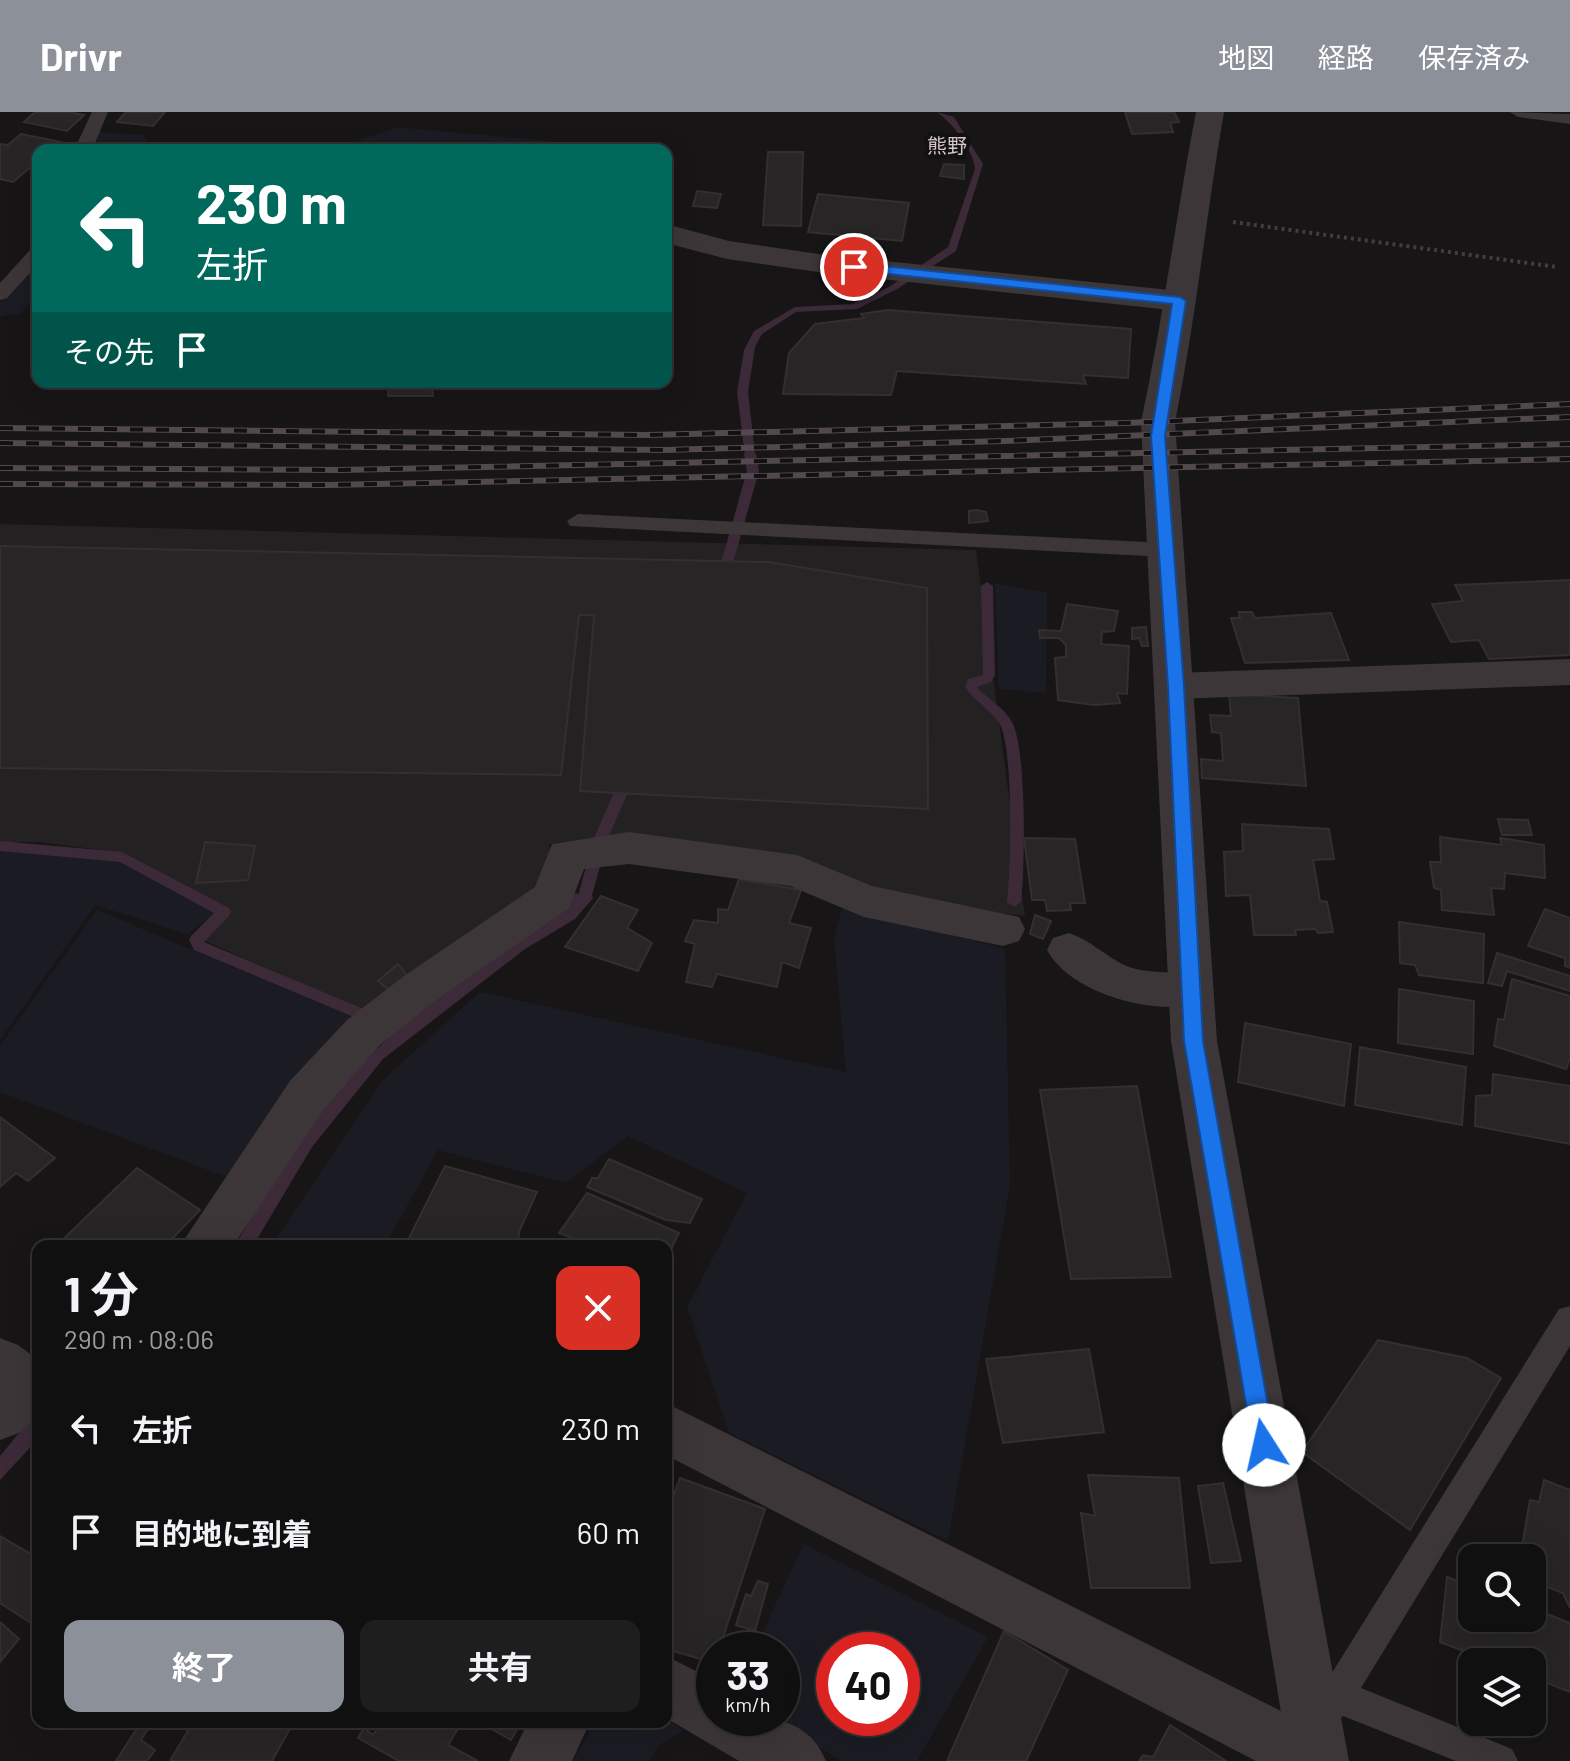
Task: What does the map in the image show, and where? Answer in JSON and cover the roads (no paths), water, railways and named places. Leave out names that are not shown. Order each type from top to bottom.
[{"type":"street","points":[[1210,112],[1158,422],[1176,686],[1190,990],[1194,1041],[1309,1738]]},
{"type":"street","points":[[672,235],[727,250],[825,264],[1180,301]]},
{"type":"street","points":[[1176,686],[1570,672]]},
{"type":"street","points":[[209,1240],[307,1095],[363,1033],[420,988],[554,896],[567,855],[629,848],[797,871],[864,901],[1003,929]]},
{"type":"street","points":[[1069,950],[1113,980],[1139,986],[1190,990]]},
{"type":"street","points":[[672,1431],[1309,1738]]},
{"type":"street","points":[[672,1688],[696,1702]]},
{"type":"street","points":[[539,1761],[558,1728]]},
{"type":"street","points":[[753,1736],[796,1761]]},
{"type":"lane","points":[[86,144],[100,112]]},
{"type":"lane","points":[[1518,112],[1570,119]]},
{"type":"lane","points":[[0,294],[32,259]]},
{"type":"lane","points":[[578,521],[1166,550]]},
{"type":"lane","points":[[1500,1761],[1309,1738],[1570,1319]]},
{"type":"waterway","points":[[723,577],[753,471],[750,454]]},
{"type":"waterway","points":[[987,586],[989,675],[987,679],[972,682],[971,687],[1004,720],[1011,739],[1016,813],[1014,902]]},
{"type":"waterway","points":[[574,906],[584,899],[601,838],[628,776]]},
{"type":"waterway","points":[[0,846],[122,857],[224,912],[196,940],[199,946],[366,1016]]},
{"type":"railway","points":[[0,428],[648,435],[1126,423],[1570,404]]},
{"type":"railway","points":[[0,443],[663,450],[1004,441],[1570,417]]},
{"type":"railway","points":[[0,468],[341,470],[1570,444]]},
{"type":"railway","points":[[0,484],[328,485],[1570,459]]},
{"type":"district","name":"熊野","points":[[947,145]]}]
